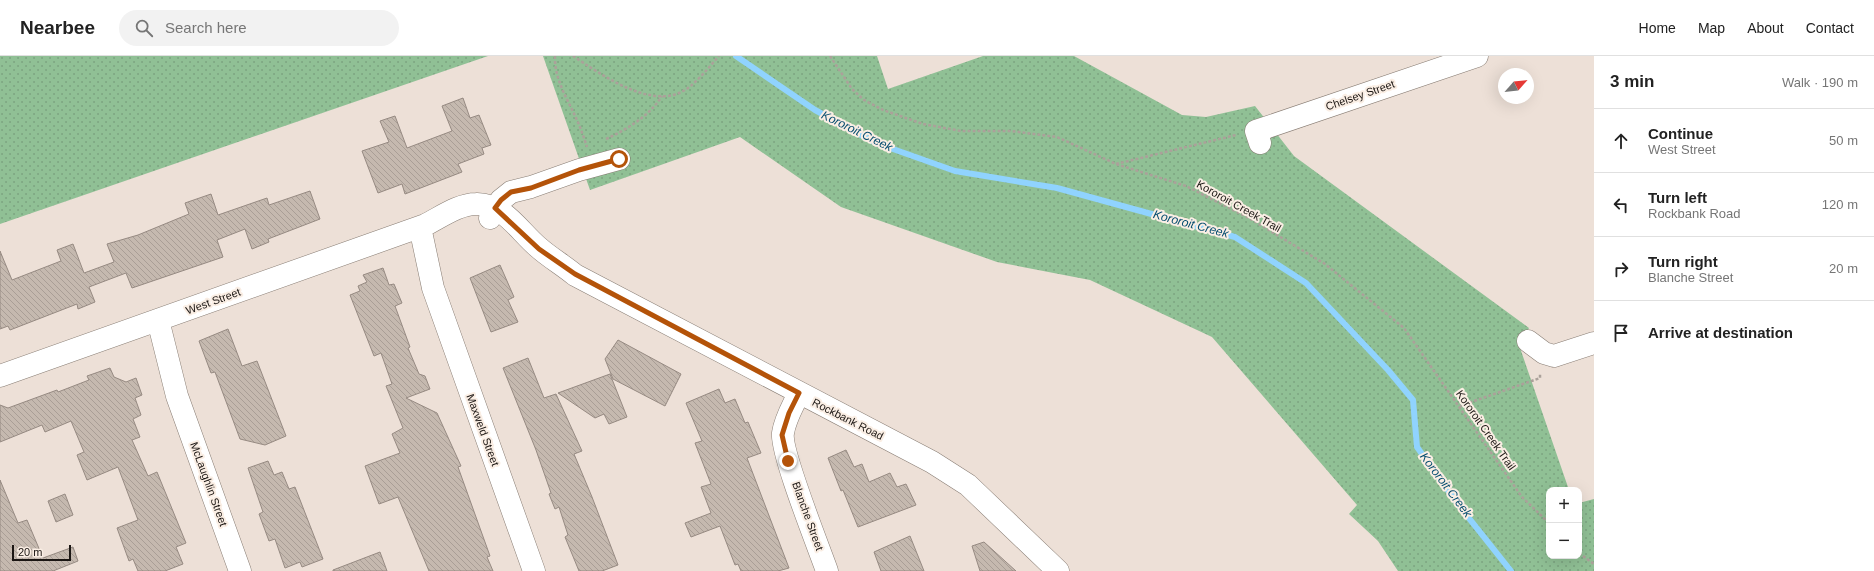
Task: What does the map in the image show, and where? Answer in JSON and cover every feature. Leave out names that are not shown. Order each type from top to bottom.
[{"type":"street","name":"Chelsey Street","points":[[1258,137],[1477,56]]},
{"type":"street","points":[[492,213],[501,200],[511,192],[531,188],[592,153],[619,159]]},
{"type":"street","name":"West Street","points":[[0,376],[416,228],[470,216],[492,213]]},
{"type":"street","name":"Rockbank Road","points":[[492,213],[498,223],[531,256],[555,270],[575,274],[932,462],[968,485],[1058,571]]},
{"type":"street","name":"Maxweld Street","points":[[416,228],[433,288],[534,571]]},
{"type":"street","name":"McLaughlin Street","points":[[150,323],[240,571]]},
{"type":"street","points":[[1536,347],[1554,356],[1594,343]]},
{"type":"street","name":"Blanche Street","points":[[799,393],[789,413],[782,435],[788,461],[827,571]]},
{"type":"path","points":[[555,56],[554,66],[558,81],[592,153]]},
{"type":"path","points":[[573,56],[624,86],[641,93],[662,96],[680,93],[719,56]]},
{"type":"path","name":"Kororoit Creek Trail","points":[[830,56],[852,89],[864,100],[903,118],[961,131],[1011,131],[1057,137],[1116,164],[1186,186],[1249,218],[1325,264],[1404,328],[1460,406],[1522,497],[1546,520]]},
{"type":"path","points":[[600,143],[644,117],[654,109],[662,96]]},
{"type":"path","points":[[1116,164],[1258,137]]},
{"type":"path","points":[[1460,406],[1540,378],[1536,347]]},
{"type":"path","points":[[1582,555],[1594,564]]},
{"type":"green space","points":[[0,56],[488,56],[0,224]]},
{"type":"green space","points":[[543,56],[877,56],[888,89],[983,56],[1074,56],[1182,115],[1206,117],[1255,106],[1294,156],[1529,328],[1519,345],[1568,487],[1546,487],[1546,559],[1582,559],[1582,502],[1594,499],[1594,571],[1398,571],[1378,541],[1349,514],[1357,505],[1212,337],[1090,280],[997,262],[841,207],[740,137],[590,190]]},
{"type":"building","points":[[463,98],[470,118],[479,115],[491,145],[482,148],[484,154],[458,164],[462,172],[405,194],[402,184],[378,193],[362,151],[389,142],[380,121],[395,116],[407,148],[452,131],[442,106]]},
{"type":"building","points":[[310,191],[320,219],[268,239],[269,242],[252,249],[245,229],[217,240],[223,257],[132,288],[126,273],[89,287],[95,302],[78,309],[77,304],[10,330],[8,326],[0,329],[0,251],[12,280],[61,261],[57,250],[73,244],[84,273],[114,262],[107,244],[138,235],[189,214],[185,203],[211,194],[218,215],[267,198],[269,205]]},
{"type":"building","points":[[500,265],[514,297],[508,300],[518,322],[491,332],[470,278]]},
{"type":"building","points":[[383,268],[389,285],[394,284],[402,303],[395,306],[410,347],[408,348],[419,374],[425,376],[430,389],[406,398],[437,413],[461,466],[458,467],[490,556],[487,557],[493,571],[429,571],[398,497],[379,504],[365,466],[400,453],[392,434],[403,428],[386,386],[392,384],[381,353],[374,356],[350,295],[360,291],[358,286],[367,282],[363,275]]},
{"type":"building","points":[[228,329],[242,366],[257,361],[286,436],[265,445],[240,439],[215,372],[211,373],[199,341]]},
{"type":"building","points":[[618,340],[681,374],[665,406],[613,379],[605,359]]},
{"type":"building","points":[[528,358],[544,398],[556,394],[582,451],[574,454],[618,565],[602,571],[579,571],[565,537],[568,535],[559,507],[555,509],[536,450],[503,368]]},
{"type":"building","points":[[110,368],[114,377],[126,382],[136,378],[142,395],[135,398],[141,415],[133,419],[140,437],[132,440],[148,476],[157,472],[186,543],[176,547],[183,564],[165,571],[138,571],[133,559],[129,561],[117,528],[138,520],[118,467],[87,480],[77,455],[84,452],[71,421],[45,432],[42,425],[0,442],[0,405],[8,408],[57,390],[58,392],[89,380],[87,376]]},
{"type":"building","points":[[610,374],[627,417],[609,424],[604,414],[595,418],[558,393]]},
{"type":"building","points":[[719,389],[725,403],[735,399],[745,423],[748,422],[761,453],[747,458],[789,568],[778,571],[741,571],[738,564],[735,565],[720,526],[691,537],[685,523],[711,513],[701,487],[711,484],[695,443],[702,441],[686,403]]},
{"type":"building","points":[[846,450],[854,467],[862,464],[869,482],[890,473],[897,487],[906,484],[916,505],[858,527],[843,490],[841,491],[828,458]]},
{"type":"building","points":[[268,461],[274,475],[282,472],[289,489],[295,487],[323,559],[302,567],[300,562],[285,568],[275,539],[269,541],[259,514],[263,512],[248,468]]},
{"type":"building","points":[[0,480],[18,523],[27,520],[43,558],[73,547],[78,561],[53,571],[0,571]]},
{"type":"building","points":[[65,494],[73,515],[56,522],[48,501]]},
{"type":"building","points":[[910,536],[924,571],[881,571],[874,552]]},
{"type":"building","points":[[984,542],[1016,571],[980,571],[972,546]]},
{"type":"building","points":[[380,552],[387,571],[333,571],[333,570]]},
{"type":"waterway","name":"Kororoit Creek","points":[[736,56],[815,110],[876,143],[955,171],[1057,188],[1235,237],[1306,283],[1388,370],[1413,400],[1417,447],[1460,507],[1511,571]]},
{"type":"route","points":[[619,159],[594,165],[531,188],[519,189],[511,192],[501,200],[495,208],[539,249],[575,274],[799,393],[789,413],[782,435],[788,461]]}]
